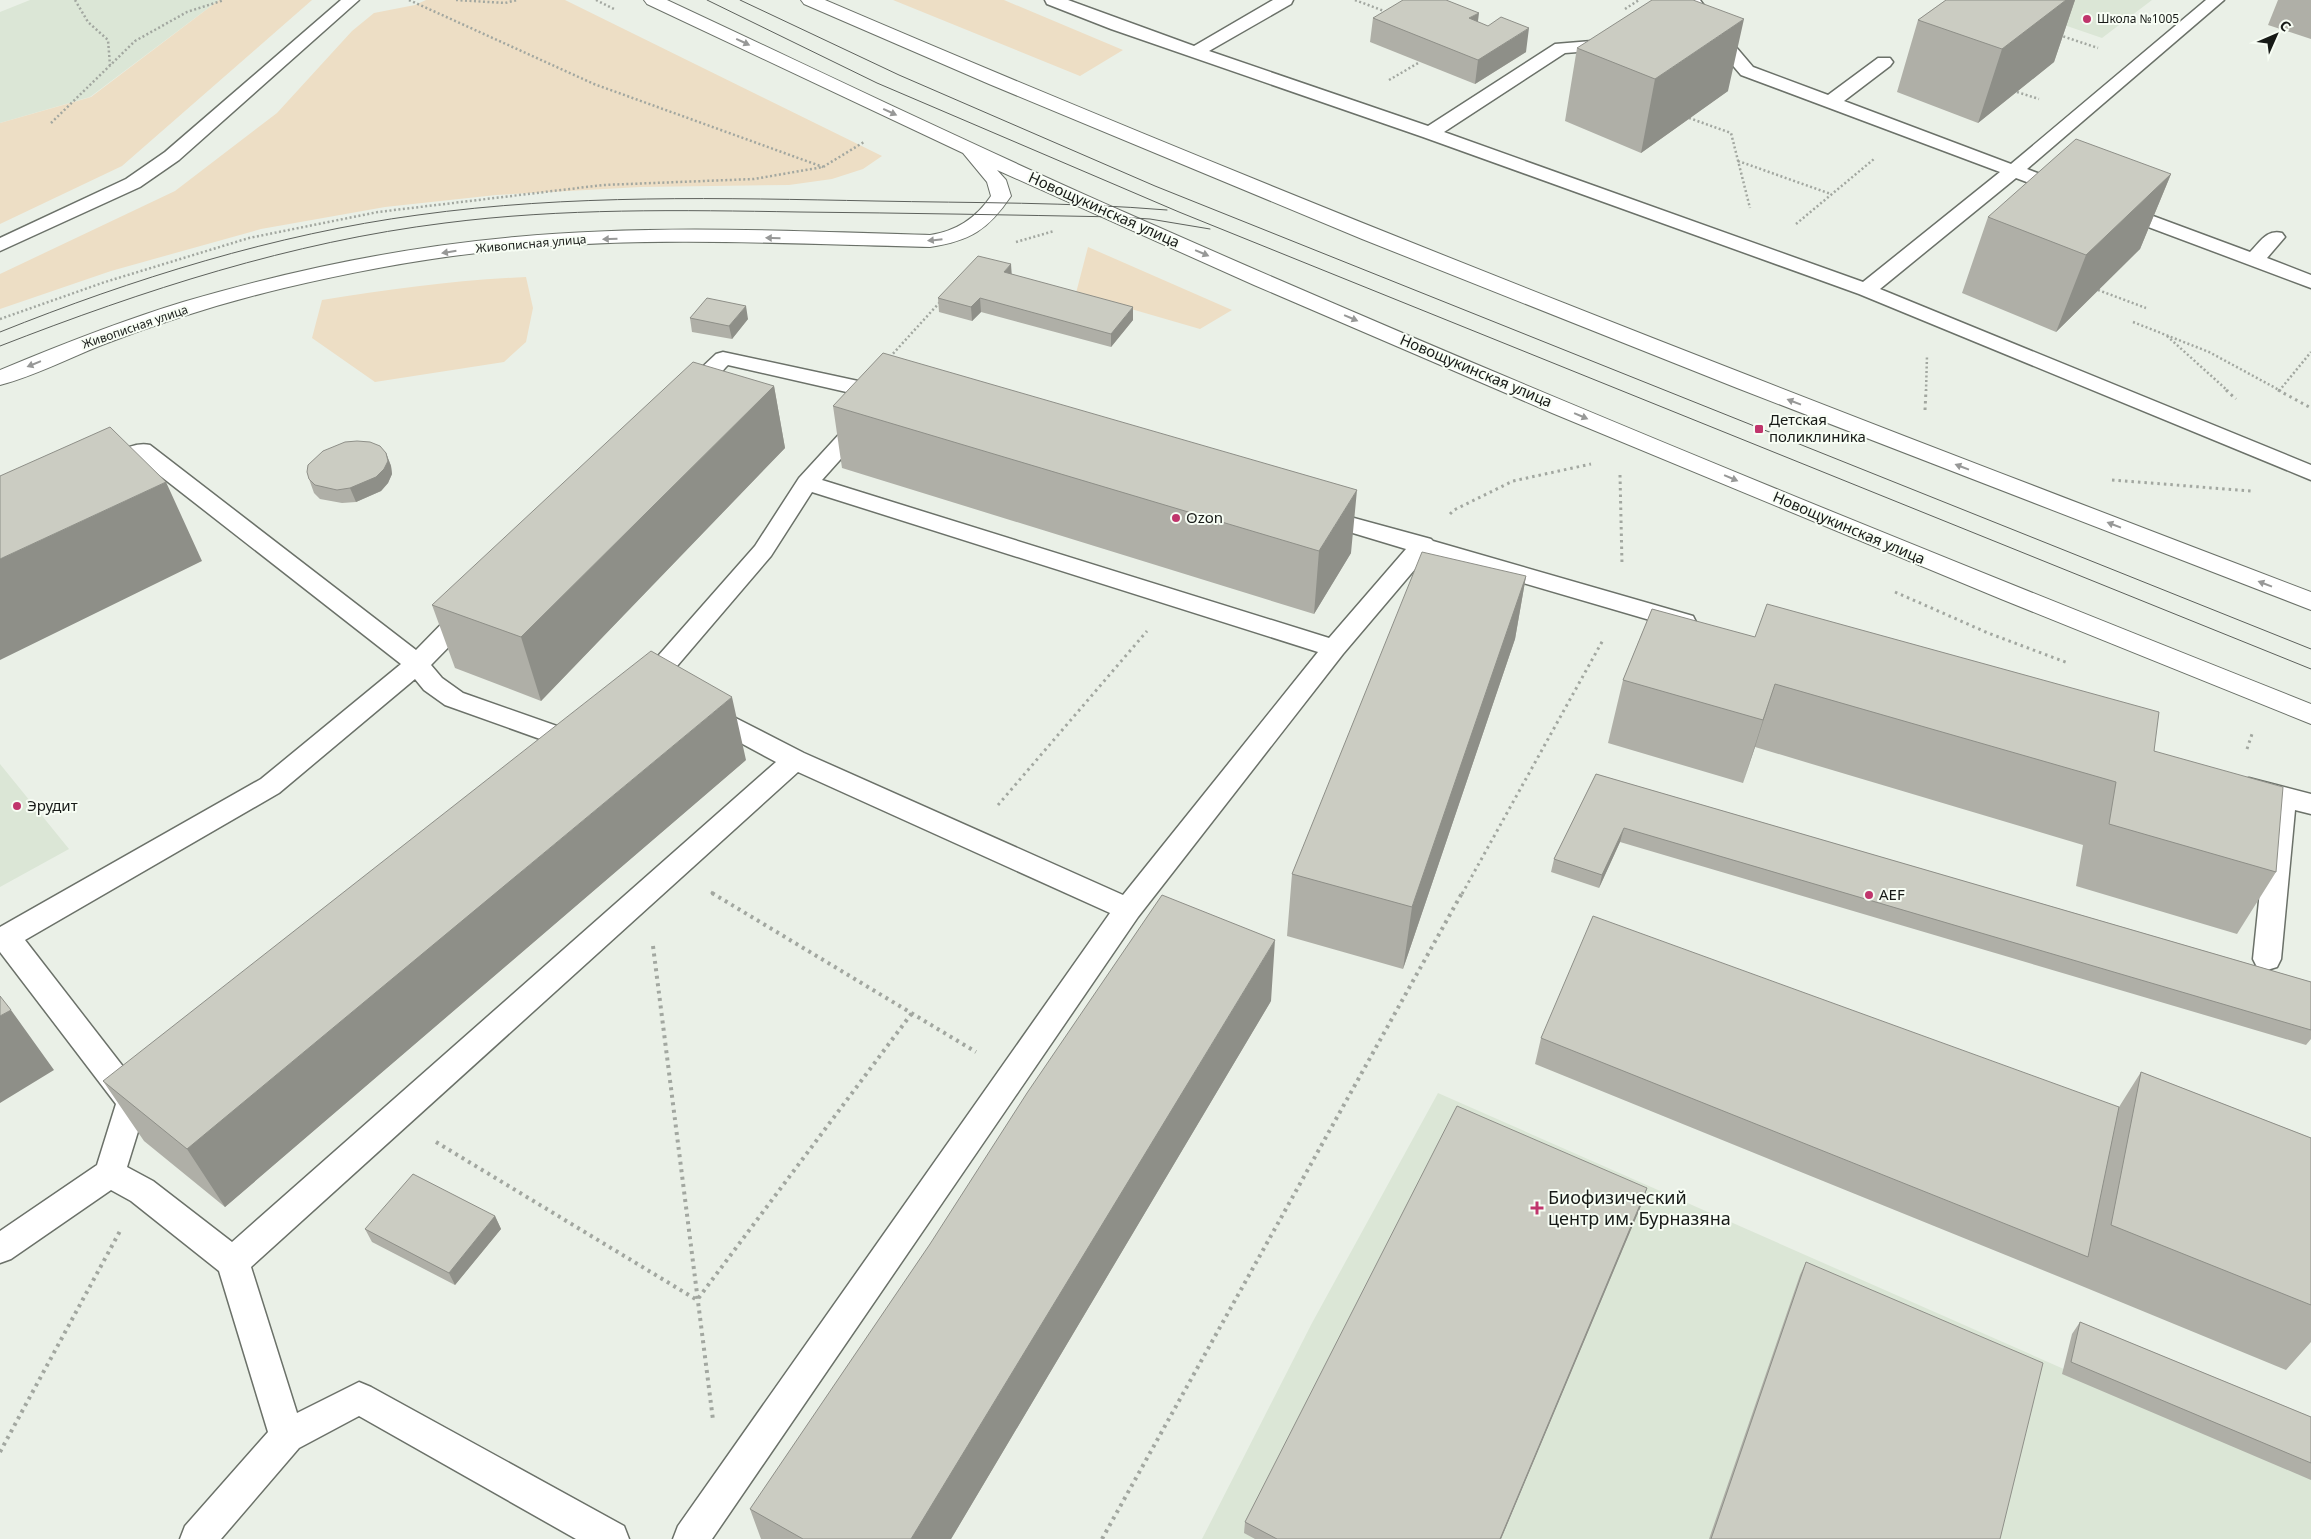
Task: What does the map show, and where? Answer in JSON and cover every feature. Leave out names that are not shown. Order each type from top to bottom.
[{"type":"main road","name":"Новощукинская улица","points":[[653,0],[966,148],[1137,225],[1606,426],[2031,603],[2311,714]]},
{"type":"main road","points":[[810,0],[932,54],[1340,222],[1799,404],[2311,601]]},
{"type":"main road","name":"Живописная улица","points":[[0,378],[148,321],[219,299],[286,282],[456,251],[515,244],[674,236],[930,241],[952,238],[980,223],[990,214],[1001,196],[996,180],[966,148]]},
{"type":"lane","points":[[0,245],[141,178],[194,137],[351,0]]},
{"type":"lane","points":[[1053,0],[1117,25],[1430,133],[1866,290],[2311,473]]},
{"type":"lane","points":[[1195,52],[1284,0]]},
{"type":"lane","points":[[1692,0],[1718,37],[1747,71],[2086,198]]},
{"type":"lane","points":[[1866,290],[2014,171],[2216,0]]},
{"type":"lane","points":[[1699,39],[1718,37]]},
{"type":"lane","points":[[1430,133],[1561,48],[1630,43]]},
{"type":"lane","points":[[1831,102],[1884,62]]},
{"type":"lane","points":[[2104,204],[2311,282]]},
{"type":"lane","points":[[2254,260],[2276,237]]},
{"type":"lane","points":[[649,692],[763,551],[807,483],[897,397],[724,358],[675,406]]},
{"type":"lane","points":[[89,475],[142,450],[417,664],[434,684],[454,699],[592,740],[561,764]]},
{"type":"lane","points":[[807,483],[1334,648]]},
{"type":"lane","points":[[1299,510],[1423,544],[1709,629]]},
{"type":"lane","points":[[691,1539],[723,1490],[1128,909],[1334,648],[1423,544]]},
{"type":"lane","points":[[132,1102],[3,939],[270,786],[417,664],[486,594]]},
{"type":"lane","points":[[692,705],[795,760],[1128,909]]},
{"type":"lane","points":[[233,1262],[795,760]]},
{"type":"lane","points":[[2232,783],[2311,804]]},
{"type":"lane","points":[[2267,959],[2283,798]]},
{"type":"lane","points":[[0,1249],[110,1173],[132,1102],[171,1071]]},
{"type":"lane","points":[[110,1173],[142,1191],[233,1262],[286,1436]]},
{"type":"lane","points":[[198,1539],[286,1436],[359,1398],[612,1539]]},
{"type":"path","points":[[75,0],[88,22],[108,40],[110,66]]},
{"type":"path","points":[[51,124],[135,41],[187,12],[224,0]]},
{"type":"path","points":[[409,0],[594,84],[823,167]]},
{"type":"path","points":[[456,0],[505,3],[517,0]]},
{"type":"path","points":[[1354,0],[1384,11]]},
{"type":"path","points":[[2058,34],[2104,50]]},
{"type":"path","points":[[1689,118],[1731,133],[1738,160],[1832,194]]},
{"type":"path","points":[[1761,253],[1908,131]]},
{"type":"path","points":[[1012,244],[1054,230]]},
{"type":"path","points":[[2098,290],[2146,308]]},
{"type":"path","points":[[861,389],[946,295]]},
{"type":"path","points":[[1924,415],[1928,315]]},
{"type":"path","points":[[2133,322],[2209,352],[2311,408]]},
{"type":"path","points":[[2164,334],[2239,401]]},
{"type":"path","points":[[2279,390],[2311,352]]},
{"type":"path","points":[[1454,510],[1513,481],[1594,463]]},
{"type":"path","points":[[1102,1539],[1623,604],[1619,471]]},
{"type":"path","points":[[2108,480],[2253,491]]},
{"type":"path","points":[[969,838],[1175,599]]},
{"type":"path","points":[[673,868],[1012,1074]]},
{"type":"path","points":[[646,893],[723,1490]]},
{"type":"path","points":[[697,1300],[912,1013]]},
{"type":"path","points":[[394,1117],[697,1300]]},
{"type":"path","points":[[0,1452],[142,1191]]},
{"type":"shaded area","points":[[30,0],[219,0],[90,97],[0,123],[0,12]]},
{"type":"shaded area","points":[[219,0],[312,0],[122,166],[0,224],[0,123],[91,97]]},
{"type":"shaded area","points":[[426,0],[565,0],[882,156],[863,169],[832,179],[789,185],[641,187],[496,195],[385,207],[261,229],[111,271],[0,309],[0,274],[175,191],[277,113],[352,31],[374,13],[415,5]]},
{"type":"shaded area","points":[[893,0],[1004,0],[1123,50],[1080,76]]},
{"type":"shaded area","name":"Школа №1005","points":[[1991,0],[2152,0],[2102,38]]},
{"type":"shaded area","points":[[1088,247],[1232,310],[1200,329],[1076,293]]},
{"type":"shaded area","points":[[526,277],[533,308],[526,342],[504,362],[375,382],[312,338],[322,300],[475,280]]},
{"type":"shaded area","name":"Эрудит","points":[[0,764],[69,849],[0,887]]},
{"type":"shaded area","name":"Биофизический центр им. Бурназяна","points":[[1438,1093],[2311,1478],[2311,1539],[1202,1539],[1312,1323]]},
{"type":"building","points":[[1403,0],[1446,0],[1479,13],[1469,18],[1488,26],[1501,17],[1529,28],[1478,60],[1373,18]]},
{"type":"building","points":[[1652,0],[1693,0],[1744,19],[1655,79],[1577,48]]},
{"type":"building","points":[[1946,0],[2066,0],[2002,49],[1918,20]]},
{"type":"building","points":[[2076,139],[2171,174],[2086,255],[1988,217]]},
{"type":"building","points":[[978,256],[1011,264],[1004,272],[1133,307],[1111,334],[980,298],[971,307],[938,298]]},
{"type":"building","points":[[707,298],[746,306],[729,326],[690,318]]},
{"type":"building","points":[[883,353],[1357,490],[1319,551],[833,406]]},
{"type":"building","points":[[693,362],[774,386],[521,637],[432,605]]},
{"type":"building","points":[[110,427],[166,482],[0,559],[0,476]]},
{"type":"building","points":[[345,442],[370,442],[380,446],[386,453],[388,461],[384,469],[376,477],[350,488],[337,490],[315,485],[309,479],[308,465],[323,451]]},
{"type":"building","points":[[1422,552],[1526,576],[1412,907],[1292,874]]},
{"type":"building","points":[[1767,604],[2159,712],[2154,751],[2283,787],[2276,872],[2109,824],[2116,782],[1775,684],[1763,720],[1623,680],[1652,609],[1755,637]]},
{"type":"building","points":[[651,651],[732,697],[187,1149],[103,1081]]},
{"type":"building","points":[[1596,774],[2311,982],[2311,1030],[1624,828],[1602,875],[1554,859]]},
{"type":"building","points":[[1162,895],[1275,940],[911,1539],[803,1539],[750,1509],[930,1244],[1027,1093]]},
{"type":"building","points":[[1593,916],[2119,1107],[2088,1257],[1541,1038]]},
{"type":"building","points":[[0,996],[11,1010],[0,1016]]},
{"type":"building","points":[[2141,1072],[2311,1138],[2311,1305],[2111,1225]]},
{"type":"building","points":[[1457,1106],[1647,1188],[1500,1539],[1277,1539],[1245,1522]]},
{"type":"building","points":[[413,1174],[495,1216],[449,1273],[365,1229]]},
{"type":"building","points":[[1806,1262],[2043,1363],[2000,1539],[1711,1539]]},
{"type":"building","points":[[2080,1322],[2311,1417],[2311,1463],[2071,1362]]},
{"type":"tram line","points":[[707,0],[877,83],[1179,212],[2311,669]]},
{"type":"tram line","points":[[740,0],[899,75],[1155,186],[2311,649]]},
{"type":"tram line","points":[[0,332],[101,294],[258,246],[365,223],[475,208],[646,199],[761,199],[1021,203],[1167,210]]},
{"type":"tram line","points":[[0,346],[163,287],[274,256],[388,231],[489,218],[622,211],[919,213],[1119,217],[1150,219],[1210,229]]},
{"type":"place","name":"Школа №1005","points":[[2087,19]]},
{"type":"place","name":"Детская поликлиника","points":[[1759,429]]},
{"type":"place","name":"Ozon","points":[[1176,518]]},
{"type":"place","name":"Эрудит","points":[[17,806]]},
{"type":"place","name":"AEF","points":[[1869,895]]},
{"type":"place","name":"Биофизический центр им. Бурназяна","points":[[1537,1208]]}]
